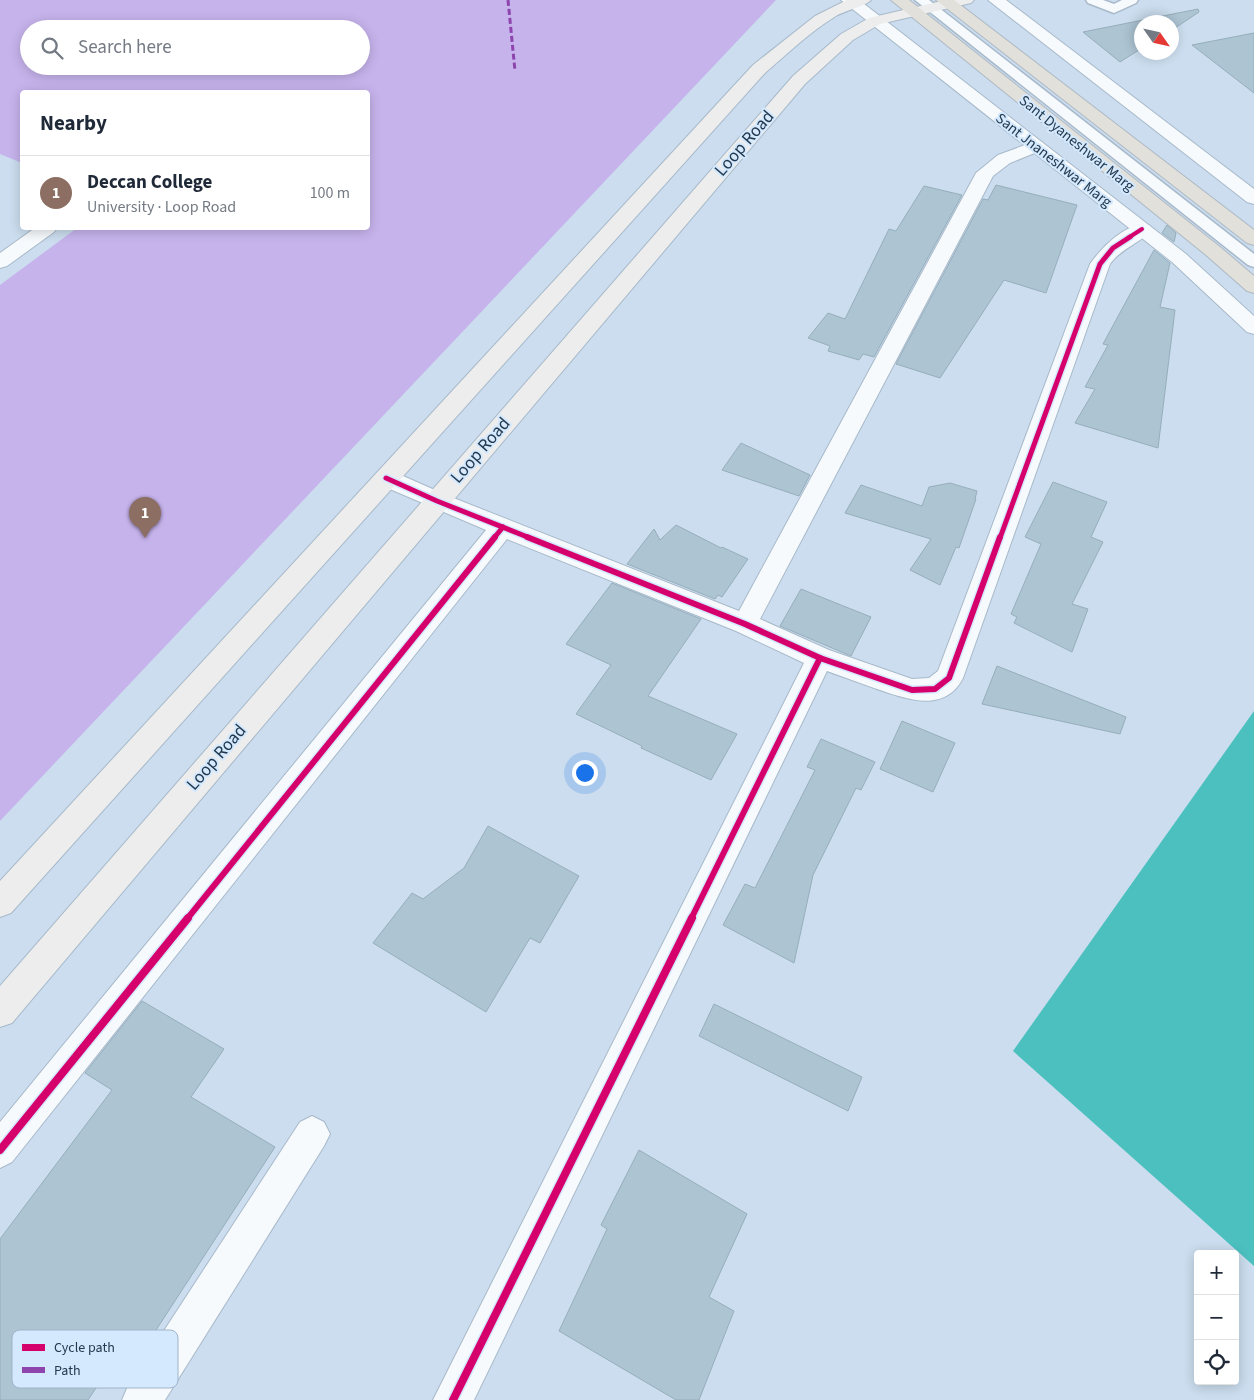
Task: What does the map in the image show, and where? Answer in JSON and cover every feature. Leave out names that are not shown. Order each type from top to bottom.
[{"type":"main road","points":[[0,903],[759,69],[810,26],[855,1]]},
{"type":"main road","name":"Loop Road","points":[[0,1011],[799,80],[847,37],[875,21],[932,3]]},
{"type":"main road","name":"Sant Dyaneshwar Marg","points":[[932,3],[1254,239]]},
{"type":"main road","name":"Sant Dyaneshwar Marg","points":[[932,3],[1254,287]]},
{"type":"street","points":[[996,0],[1254,198]]},
{"type":"street","name":"Sant Jnaneshwar Marg","points":[[855,1],[875,21],[1179,258],[1254,327]]},
{"type":"street","points":[[745,624],[985,173],[1004,159],[1036,146]]},
{"type":"street","points":[[386,478],[502,527],[745,624],[820,658],[912,690],[935,690],[949,678],[1100,264],[1115,246],[1142,229]]},
{"type":"street","points":[[0,262],[44,230]]},
{"type":"street","points":[[0,1150],[502,527]]},
{"type":"street","points":[[453,1400],[820,658]]},
{"type":"street","points":[[178,1344],[312,1134]]},
{"type":"street","points":[[142,1400],[150,1388]]},
{"type":"lane","points":[[1092,0],[1114,9],[1132,0]]},
{"type":"lane","points":[[932,3],[1254,262]]},
{"type":"shaded area","points":[[0,0],[776,0],[0,821],[0,285],[74,230],[370,230],[370,90],[20,90],[20,162],[0,154]]},
{"type":"shaded area","points":[[1254,711],[1254,1266],[1239,1253],[1239,1250],[1236,1250],[1013,1051]]},
{"type":"building","points":[[1198,9],[1199,12],[1179,25],[1179,15],[1168,15]]},
{"type":"building","points":[[1134,22],[1134,53],[1120,62],[1083,32]]},
{"type":"building","points":[[1254,33],[1254,93],[1192,45]]},
{"type":"building","points":[[996,185],[1077,205],[1046,293],[1004,280],[940,378],[896,364],[983,199],[988,200]]},
{"type":"building","points":[[924,186],[962,195],[874,357],[863,354],[859,360],[828,351],[830,346],[808,338],[828,313],[845,319],[889,229],[896,231]]},
{"type":"building","points":[[1167,225],[1176,233],[1174,242],[1162,233]]},
{"type":"building","points":[[1154,250],[1170,263],[1160,307],[1175,310],[1158,448],[1075,423],[1095,389],[1085,387],[1108,345],[1103,344]]},
{"type":"building","points":[[741,443],[810,475],[799,496],[722,470]]},
{"type":"building","points":[[1053,482],[1107,502],[1091,537],[1103,542],[1072,604],[1088,609],[1072,652],[1014,623],[1017,617],[1011,614],[1041,544],[1025,537]]},
{"type":"building","points":[[950,483],[977,491],[959,548],[956,547],[940,585],[910,570],[931,539],[845,513],[861,485],[922,506],[929,487]]},
{"type":"building","points":[[676,525],[721,548],[748,559],[722,597],[718,595],[715,599],[627,564],[654,529],[660,540]]},
{"type":"building","points":[[612,583],[701,619],[648,696],[737,734],[711,780],[641,748],[642,746],[576,714],[611,665],[566,644]]},
{"type":"building","points":[[801,589],[871,617],[851,656],[780,626]]},
{"type":"building","points":[[997,666],[1126,717],[1120,734],[982,704]]},
{"type":"building","points":[[902,721],[955,743],[933,792],[880,769]]},
{"type":"building","points":[[821,739],[875,762],[861,790],[856,788],[813,875],[794,963],[723,925],[745,884],[755,888],[815,770],[807,767]]},
{"type":"building","points":[[488,826],[579,876],[540,943],[530,938],[486,1012],[373,943],[412,893],[423,899],[464,868]]},
{"type":"building","points":[[142,1001],[224,1049],[191,1097],[275,1147],[156,1330],[12,1330],[12,1388],[96,1388],[88,1400],[0,1400],[0,1239],[112,1090],[85,1073]]},
{"type":"building","points":[[714,1004],[862,1077],[848,1111],[699,1036]]},
{"type":"building","points":[[639,1150],[747,1214],[709,1297],[734,1311],[699,1400],[676,1400],[559,1331],[607,1229],[601,1225]]},
{"type":"marked path","points":[[508,0],[515,71]]},
{"type":"cycle path","points":[[386,478],[437,501],[745,624],[820,658],[912,690],[935,689],[949,678],[1100,264],[1113,248],[1142,229]]},
{"type":"cycle path","points":[[0,1150],[503,527]]},
{"type":"cycle path","points":[[453,1400],[820,658]]},
{"type":"place","name":"Deccan College","points":[[145,538]]}]
